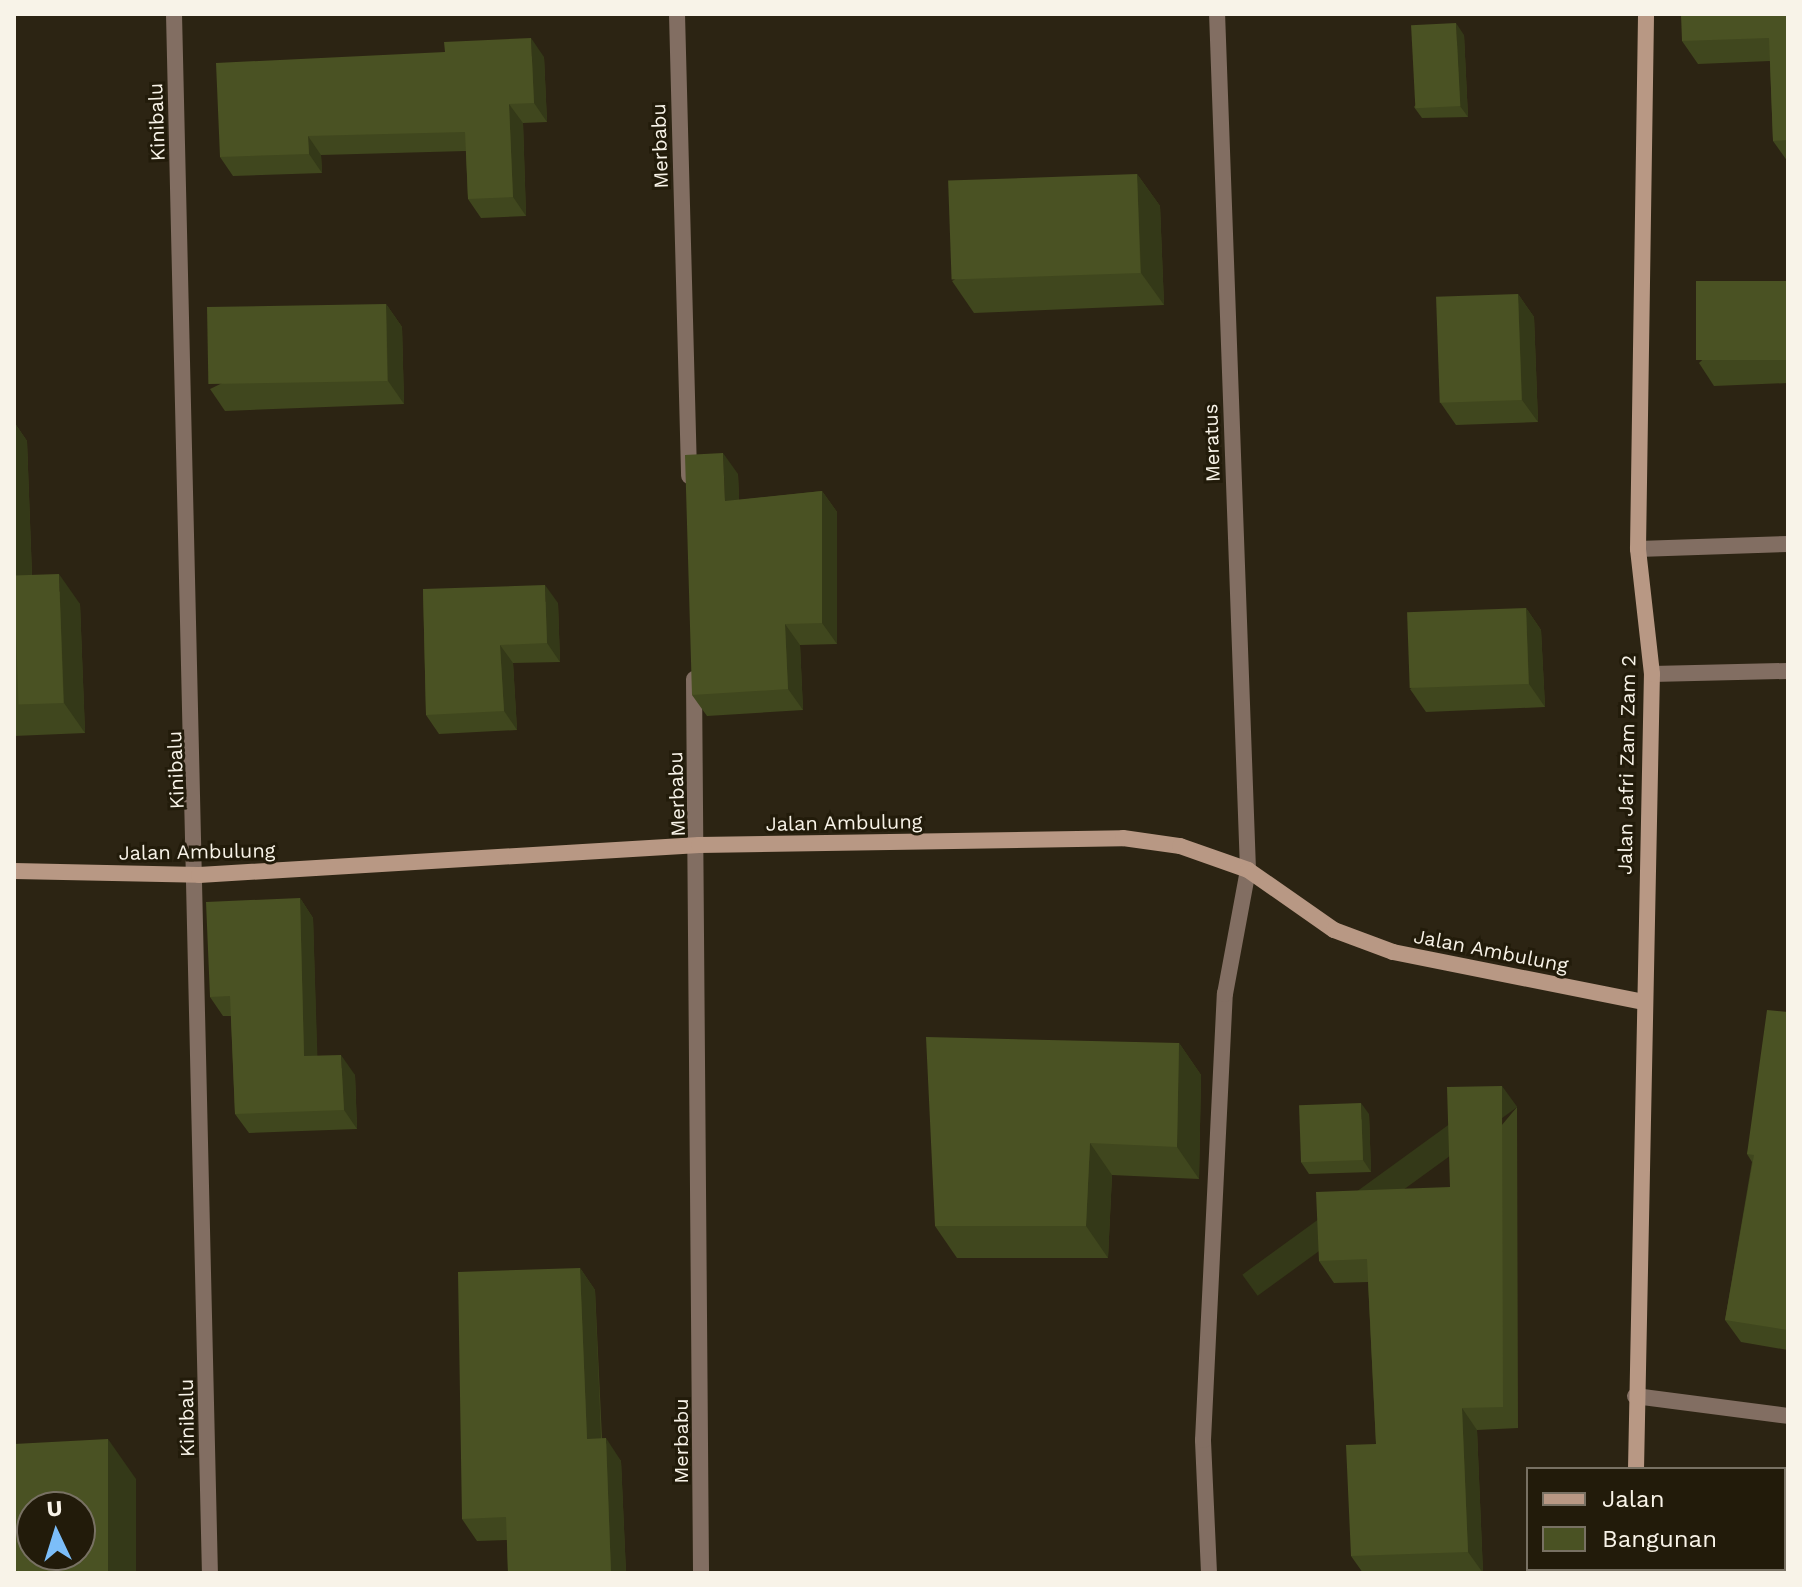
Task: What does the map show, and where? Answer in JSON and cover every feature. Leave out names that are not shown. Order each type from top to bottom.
[{"type":"street","name":"Kinibalu","points":[[174,14],[199,875],[210,1573]]},
{"type":"street","name":"Merbabu","points":[[677,14],[690,493]]},
{"type":"street","name":"Meratus","points":[[1209,1573],[1203,1440],[1225,994],[1248,870],[1217,14]]},
{"type":"street","name":"Jalan Jafri Zam Zam 2","points":[[1636,1467],[1635,1396],[1652,674],[1638,549],[1646,14]]},
{"type":"street","points":[[1638,549],[1788,544]]},
{"type":"street","name":"Merbabu","points":[[693,652],[699,845],[701,1573]]},
{"type":"street","points":[[1652,674],[1788,671]]},
{"type":"street","name":"Jalan Ambulung","points":[[14,871],[199,875],[699,845],[1123,838],[1180,846],[1248,870],[1334,930],[1393,952],[1643,1002]]},
{"type":"street","points":[[1635,1396],[1788,1416]]},
{"type":"building","points":[[1681,14],[1788,14],[1788,140],[1773,141],[1769,38],[1682,41]]},
{"type":"building","points":[[1456,23],[1460,106],[1415,108],[1411,25]]},
{"type":"building","points":[[531,38],[534,103],[509,104],[513,197],[468,199],[465,132],[308,136],[309,154],[220,157],[216,63],[445,52],[444,42]]},
{"type":"building","points":[[1137,174],[1140,273],[952,280],[948,181]]},
{"type":"building","points":[[1696,281],[1788,281],[1788,360],[1696,360]]},
{"type":"building","points":[[1518,294],[1522,400],[1440,403],[1436,297]]},
{"type":"building","points":[[386,304],[387,381],[208,384],[207,307]]},
{"type":"building","points":[[723,453],[725,501],[822,491],[822,623],[785,624],[788,689],[692,695],[685,455]]},
{"type":"building","points":[[59,574],[64,703],[19,704],[14,576]]},
{"type":"building","points":[[545,585],[547,643],[500,645],[504,711],[426,715],[423,589]]},
{"type":"building","points":[[1526,608],[1529,684],[1410,688],[1407,612]]},
{"type":"building","points":[[300,898],[304,1056],[341,1055],[344,1110],[235,1114],[230,996],[210,997],[206,902]]},
{"type":"building","points":[[1767,1010],[1788,1012],[1788,1330],[1725,1320],[1754,1155],[1747,1154]]},
{"type":"building","points":[[926,1037],[1179,1043],[1177,1147],[1090,1143],[1086,1226],[935,1226]]},
{"type":"building","points":[[1502,1086],[1503,1407],[1462,1408],[1468,1552],[1351,1556],[1346,1445],[1376,1444],[1367,1259],[1319,1261],[1316,1192],[1450,1187],[1447,1087]]},
{"type":"building","points":[[1361,1103],[1363,1160],[1301,1162],[1299,1105]]},
{"type":"building","points":[[580,1268],[587,1439],[606,1438],[611,1573],[508,1573],[506,1517],[462,1519],[458,1272]]},
{"type":"building","points":[[108,1439],[108,1573],[14,1573],[14,1444]]},
{"type":"building","points":[[1786,1486],[1788,1573],[1766,1573],[1786,1571]]}]
